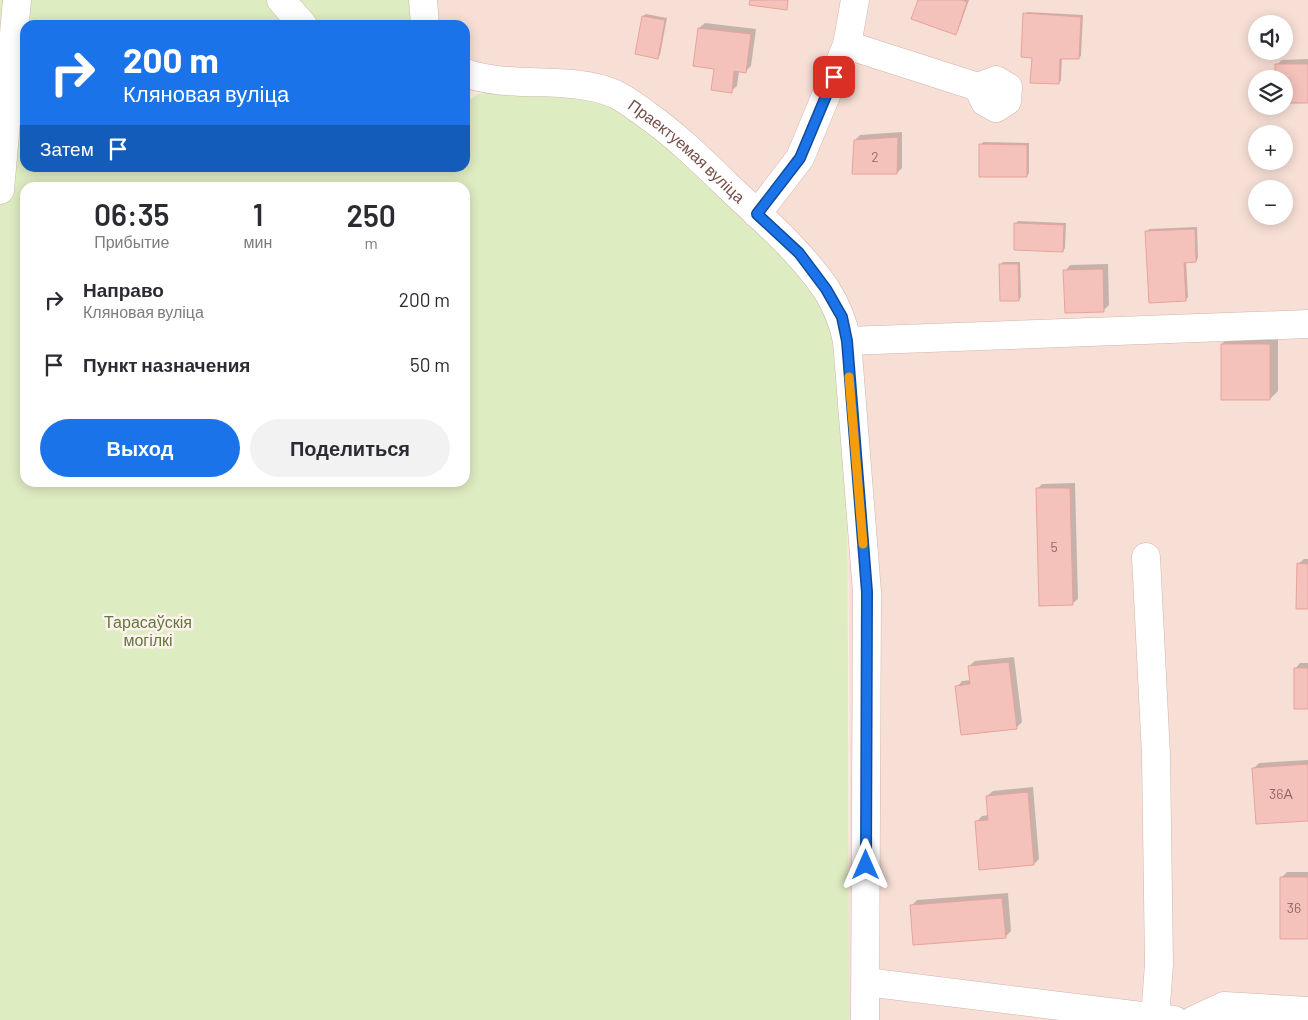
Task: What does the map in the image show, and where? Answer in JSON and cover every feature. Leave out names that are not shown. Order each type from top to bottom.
[{"type":"street","points":[[0,190],[17,0]]},
{"type":"street","points":[[281,0],[299,20]]},
{"type":"street","points":[[423,0],[424,20]]},
{"type":"street","points":[[757,214],[800,158],[847,45],[855,0]]},
{"type":"street","points":[[847,45],[978,87]]},
{"type":"street","name":"Праектуемая вуліца","points":[[470,74],[488,79],[573,84],[615,94],[674,134],[799,253],[826,289],[842,317],[847,341],[867,592],[866,1020]]},
{"type":"street","points":[[847,341],[1308,324]]},
{"type":"street","points":[[866,982],[1164,1019],[1160,964],[1157,774],[1146,557]]},
{"type":"street","points":[[1194,1020],[1224,1006],[1308,1011]]},
{"type":"shaded area","points":[[423,0],[1308,0],[1308,1020],[847,1020],[850,792],[847,341],[470,77],[470,20],[425,20]]},
{"type":"green space","name":"Тарасаўскія могілкі","points":[[0,0],[412,0],[411,20],[20,20],[20,172],[470,172],[470,100],[478,94],[526,90],[574,97],[606,104],[644,127],[689,163],[783,256],[825,304],[847,341],[849,1020],[0,1020]]},
{"type":"building","points":[[750,0],[788,0],[787,10],[749,5]]},
{"type":"building","points":[[918,0],[962,0],[967,2],[956,35],[911,19]]},
{"type":"building","points":[[1023,13],[1081,17],[1079,59],[1060,59],[1059,84],[1030,83],[1032,58],[1021,57]]},
{"type":"building","points":[[642,16],[665,20],[658,59],[635,54]]},
{"type":"building","points":[[698,28],[751,34],[746,73],[734,71],[732,93],[711,90],[714,69],[693,66]]},
{"type":"building","points":[[1275,64],[1308,64],[1308,103],[1293,103],[1293,70],[1275,70]]},
{"type":"building","points":[[898,137],[897,174],[852,174],[854,140]]},
{"type":"building","points":[[979,144],[1027,145],[1027,177],[979,177]]},
{"type":"building","points":[[1014,223],[1064,225],[1063,252],[1014,250]]},
{"type":"building","points":[[1195,229],[1196,262],[1184,263],[1186,301],[1149,303],[1145,231]]},
{"type":"building","points":[[999,264],[1018,264],[1019,301],[1000,301]]},
{"type":"building","points":[[1103,269],[1104,312],[1065,313],[1063,270]]},
{"type":"building","points":[[1221,344],[1270,344],[1270,400],[1221,400]]},
{"type":"building","points":[[1036,488],[1070,488],[1073,605],[1039,606]]},
{"type":"building","points":[[1297,563],[1308,564],[1308,609],[1296,609]]},
{"type":"building","points":[[1009,662],[1017,729],[961,735],[955,686],[970,684],[968,666]]},
{"type":"building","points":[[1294,668],[1308,668],[1308,709],[1294,709]]},
{"type":"building","points":[[1308,764],[1308,821],[1256,824],[1252,768]]},
{"type":"building","points":[[1028,792],[1034,865],[979,870],[975,821],[988,820],[986,796]]},
{"type":"building","points":[[1280,877],[1308,877],[1308,939],[1280,939]]},
{"type":"building","points":[[1002,898],[1006,938],[913,945],[910,905]]},
{"type":"slow traffic","points":[[849,377],[863,544]]},
{"type":"route","points":[[834,77],[800,158],[757,214],[799,253],[826,289],[842,317],[847,341],[867,592],[866,865]]}]
